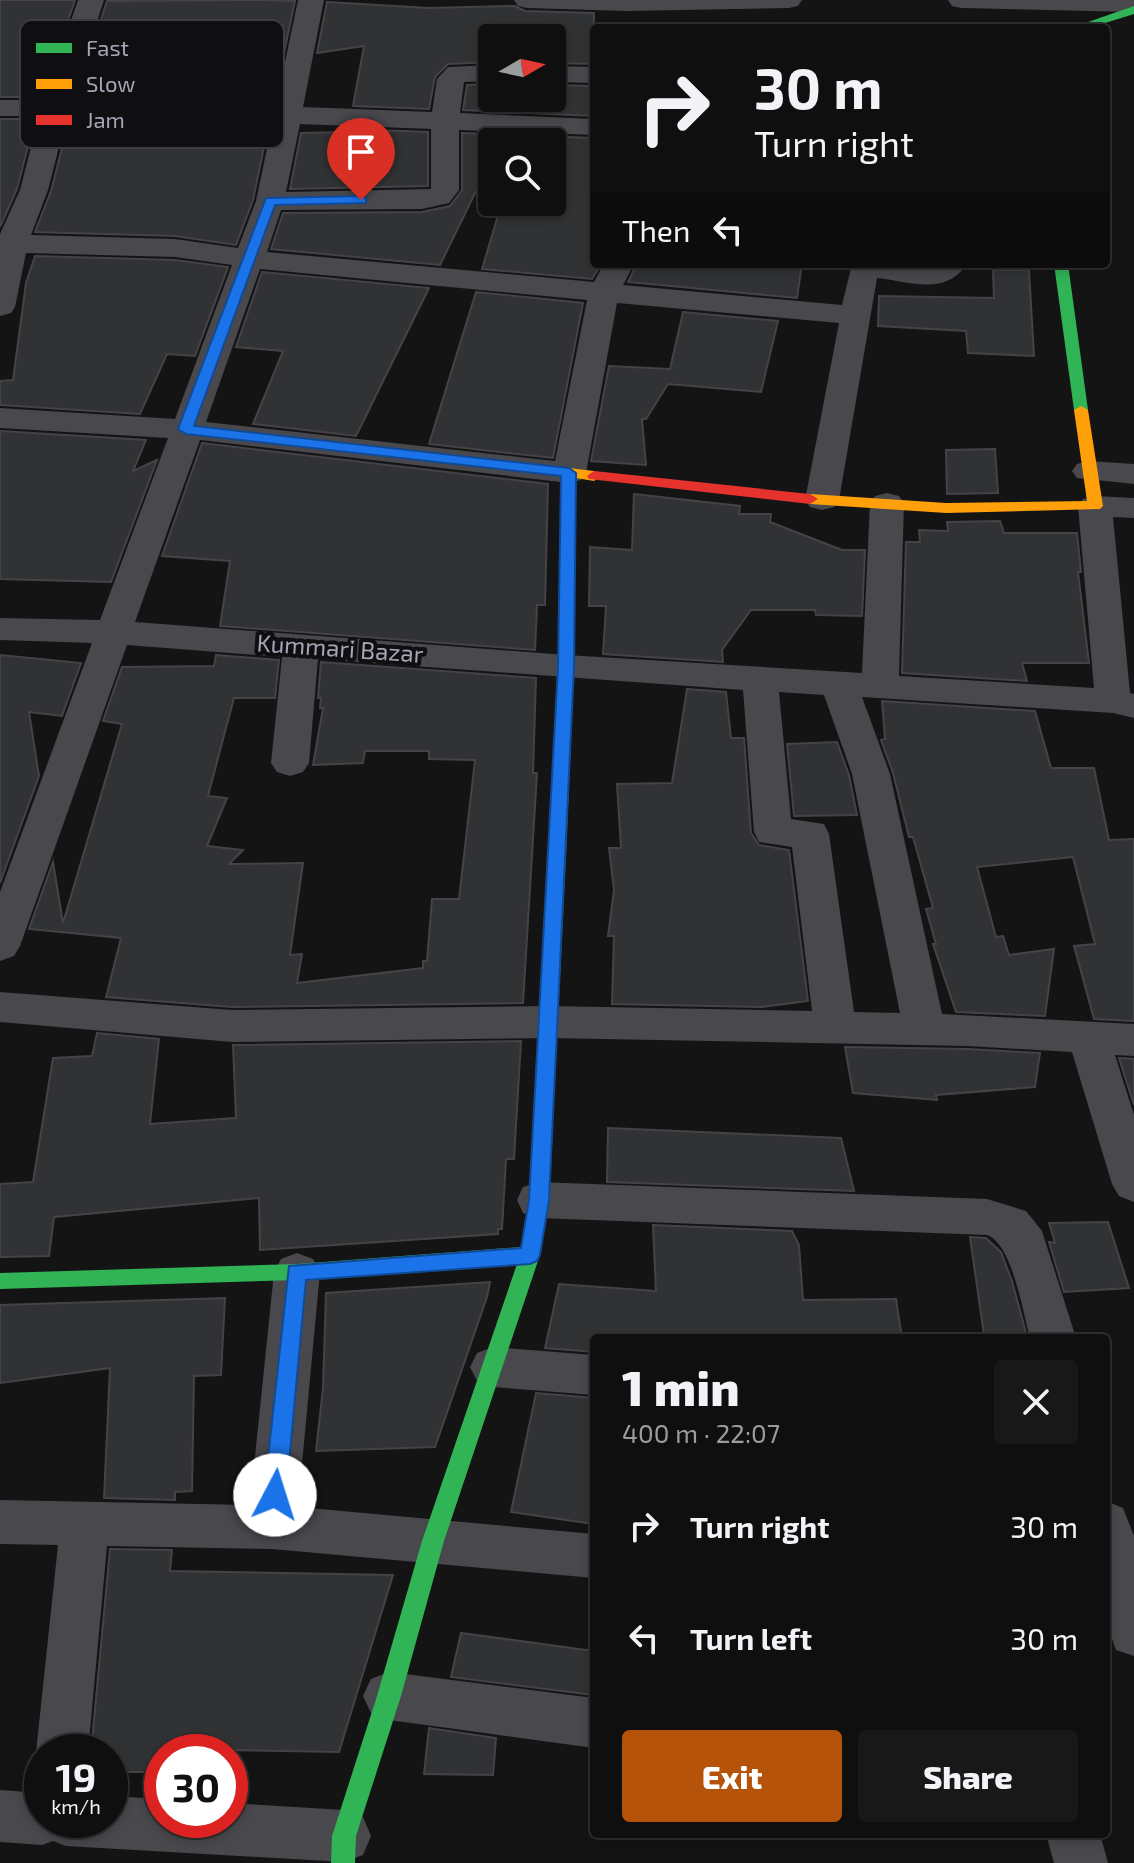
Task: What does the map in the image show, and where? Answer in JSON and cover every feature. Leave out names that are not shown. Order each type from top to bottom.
[{"type":"street","points":[[84,20],[91,0]]},
{"type":"street","points":[[284,138],[311,0]]},
{"type":"street","points":[[527,0],[626,10],[789,0]]},
{"type":"street","points":[[961,0],[1134,7]]},
{"type":"street","points":[[1088,24],[1134,7]]},
{"type":"street","points":[[270,201],[422,200],[439,197],[445,190],[445,121],[451,79],[458,73],[478,73]]},
{"type":"street","points":[[566,74],[590,75]]},
{"type":"street","points":[[289,115],[590,127]]},
{"type":"street","points":[[0,307],[6,243],[34,190],[45,148]]},
{"type":"street","points":[[0,946],[270,201],[282,148]]},
{"type":"street","points":[[6,243],[175,248],[249,259],[857,316]]},
{"type":"street","points":[[128,1826],[343,1849],[433,1541],[530,1255],[539,1200],[549,1022],[566,667],[569,473],[604,293],[617,268]]},
{"type":"street","points":[[822,500],[864,268],[940,276],[948,268]]},
{"type":"street","points":[[1062,268],[1123,704]]},
{"type":"street","points":[[0,418],[186,429],[822,500],[946,508],[1134,508]]},
{"type":"street","points":[[1089,471],[1134,474]]},
{"type":"street","points":[[880,688],[887,503]]},
{"type":"street","name":"Kummari Bazar","points":[[0,629],[114,632],[566,667],[1123,704]]},
{"type":"street","points":[[290,763],[301,646]]},
{"type":"street","points":[[760,680],[773,832],[810,834],[835,1027]]},
{"type":"street","points":[[839,685],[871,774],[924,1028]]},
{"type":"street","points":[[0,1007],[232,1026],[549,1022],[924,1028],[1134,1040]]},
{"type":"street","points":[[1089,1038],[1134,1184]]},
{"type":"street","points":[[539,1200],[987,1217],[1010,1224],[1026,1244],[1052,1334]]},
{"type":"street","points":[[0,1281],[297,1272],[530,1255]]},
{"type":"street","points":[[272,1527],[297,1272]]},
{"type":"street","points":[[493,1367],[590,1375]]},
{"type":"street","points":[[0,1522],[272,1527],[590,1556]]},
{"type":"street","points":[[64,1734],[85,1523]]},
{"type":"street","points":[[1110,1539],[1134,1633]]},
{"type":"street","points":[[389,1696],[590,1722]]},
{"type":"street","points":[[0,1816],[24,1818]]},
{"type":"street","points":[[1074,1838],[1081,1863]]},
{"type":"building","points":[[0,0],[75,0],[68,20],[20,20],[20,97],[0,97]]},
{"type":"building","points":[[107,1],[295,1],[284,53],[284,20],[101,20]]},
{"type":"building","points":[[327,2],[428,8],[515,6],[525,11],[594,13],[594,24],[590,24],[590,64],[566,63],[566,24],[478,24],[478,63],[448,64],[435,77],[429,109],[353,106],[364,46],[317,53]]},
{"type":"building","points":[[467,85],[478,85],[478,111],[463,110]]},
{"type":"building","points":[[566,85],[590,86],[590,116],[507,112],[566,112]]},
{"type":"building","points":[[0,119],[20,119],[20,148],[28,148],[17,189],[0,227]]},
{"type":"building","points":[[348,129],[428,132],[428,186],[290,189],[301,133],[348,132]]},
{"type":"building","points":[[462,133],[478,134],[478,187],[440,265],[271,249],[283,213],[422,212],[450,206],[462,190]]},
{"type":"building","points":[[566,137],[590,138],[590,268],[599,268],[592,279],[482,269],[498,216],[566,216]]},
{"type":"building","points":[[62,148],[264,148],[253,200],[236,245],[175,236],[35,232],[51,191]]},
{"type":"building","points":[[35,256],[175,260],[228,267],[195,356],[167,354],[140,414],[0,405],[0,381],[13,380],[26,283]]},
{"type":"building","points":[[635,268],[801,268],[797,298],[628,282]]},
{"type":"building","points":[[993,270],[1029,270],[1034,356],[968,353],[966,331],[878,326],[879,296],[994,298]]},
{"type":"building","points":[[262,272],[429,288],[356,436],[253,424],[283,351],[236,347]]},
{"type":"building","points":[[476,292],[583,303],[553,458],[429,444]]},
{"type":"building","points":[[683,312],[778,321],[761,392],[668,384],[646,419],[642,419],[646,465],[591,461],[609,366],[670,369]]},
{"type":"building","points":[[0,431],[146,440],[133,471],[157,460],[111,582],[0,579]]},
{"type":"building","points":[[202,443],[548,484],[545,605],[537,605],[535,650],[220,626],[230,561],[162,556]]},
{"type":"building","points":[[995,449],[998,493],[947,494],[946,450]]},
{"type":"building","points":[[634,494],[740,506],[739,514],[771,514],[770,522],[842,550],[865,550],[862,616],[816,615],[815,610],[751,610],[722,650],[723,662],[603,654],[606,606],[589,606],[590,547],[632,550]]},
{"type":"building","points":[[1000,521],[1004,533],[1077,533],[1081,572],[1078,572],[1089,663],[1022,663],[1027,681],[902,673],[906,542],[920,542],[919,530],[948,531],[947,522]]},
{"type":"building","points":[[0,655],[81,663],[62,716],[29,712],[39,776],[0,883]]},
{"type":"building","points":[[216,655],[279,660],[275,698],[234,698],[208,796],[227,798],[207,846],[243,850],[229,864],[303,863],[290,955],[302,954],[297,983],[423,968],[423,961],[427,961],[432,899],[459,899],[475,760],[429,759],[429,751],[365,751],[363,763],[313,765],[323,708],[320,708],[321,698],[318,698],[321,662],[536,678],[533,773],[537,773],[523,1003],[232,1007],[106,997],[121,938],[29,929],[53,862],[63,923],[122,724],[103,721],[122,667],[214,666]]},
{"type":"building","points":[[687,689],[726,692],[731,738],[744,738],[751,833],[759,845],[789,850],[808,1001],[761,1007],[612,1004],[614,936],[608,936],[614,890],[609,848],[621,848],[617,784],[672,783]]},
{"type":"building","points":[[882,701],[1035,711],[1051,768],[1094,768],[1109,840],[1134,839],[1134,1021],[1094,1019],[1074,946],[1095,944],[1073,857],[977,867],[996,937],[1003,936],[1009,955],[1054,949],[1045,1016],[956,1012],[933,944],[936,944],[926,909],[933,908],[881,740],[885,739]]},
{"type":"building","points":[[837,742],[849,775],[857,815],[794,816],[787,744]]},
{"type":"building","points":[[97,1033],[159,1039],[150,1124],[236,1118],[233,1045],[521,1041],[514,1159],[506,1159],[502,1229],[498,1229],[498,1234],[260,1250],[259,1198],[54,1217],[49,1256],[0,1257],[0,1184],[33,1182],[53,1058],[92,1056]]},
{"type":"building","points":[[845,1047],[1040,1053],[1035,1087],[936,1095],[937,1100],[853,1093]]},
{"type":"building","points":[[1119,1058],[1134,1059],[1134,1105]]},
{"type":"building","points":[[608,1128],[841,1138],[854,1191],[607,1182]]},
{"type":"building","points":[[1108,1222],[1129,1288],[1064,1292],[1049,1242],[1055,1243],[1049,1223]]},
{"type":"building","points":[[653,1225],[792,1231],[799,1245],[803,1300],[896,1299],[901,1334],[590,1334],[590,1352],[545,1348],[559,1284],[656,1291]]},
{"type":"building","points":[[970,1237],[986,1238],[1001,1252],[1026,1333],[984,1334]]},
{"type":"building","points":[[490,1282],[435,1447],[316,1451],[323,1388],[326,1293]]},
{"type":"building","points":[[225,1298],[221,1375],[194,1376],[192,1491],[175,1492],[175,1500],[104,1498],[110,1368],[0,1383],[0,1305]]},
{"type":"building","points":[[536,1393],[590,1398],[590,1523],[511,1512]]},
{"type":"building","points":[[110,1549],[172,1550],[170,1571],[393,1575],[339,1752],[248,1750],[248,1734],[144,1734],[144,1772],[128,1772],[128,1734],[93,1734]]},
{"type":"building","points":[[461,1633],[590,1650],[590,1694],[451,1677]]},
{"type":"building","points":[[429,1728],[496,1738],[493,1775],[424,1774]]},
{"type":"traffic: fast","points":[[1090,24],[1134,10]]},
{"type":"traffic: fast","points":[[1062,268],[1081,410]]},
{"type":"traffic: fast","points":[[343,1863],[344,1836],[389,1696],[433,1541],[530,1255],[539,1200],[557,854]]},
{"type":"traffic: fast","points":[[0,1281],[297,1272],[530,1255]]},
{"type":"traffic: slow","points":[[810,499],[946,508],[1095,506],[1081,410]]},
{"type":"traffic: slow","points":[[557,854],[566,667],[569,473],[594,476]]},
{"type":"traffic: jam","points":[[594,476],[810,499]]},
{"type":"route","points":[[275,1495],[297,1272],[530,1255],[539,1200],[566,667],[569,473],[186,429],[270,201],[361,200]]}]
